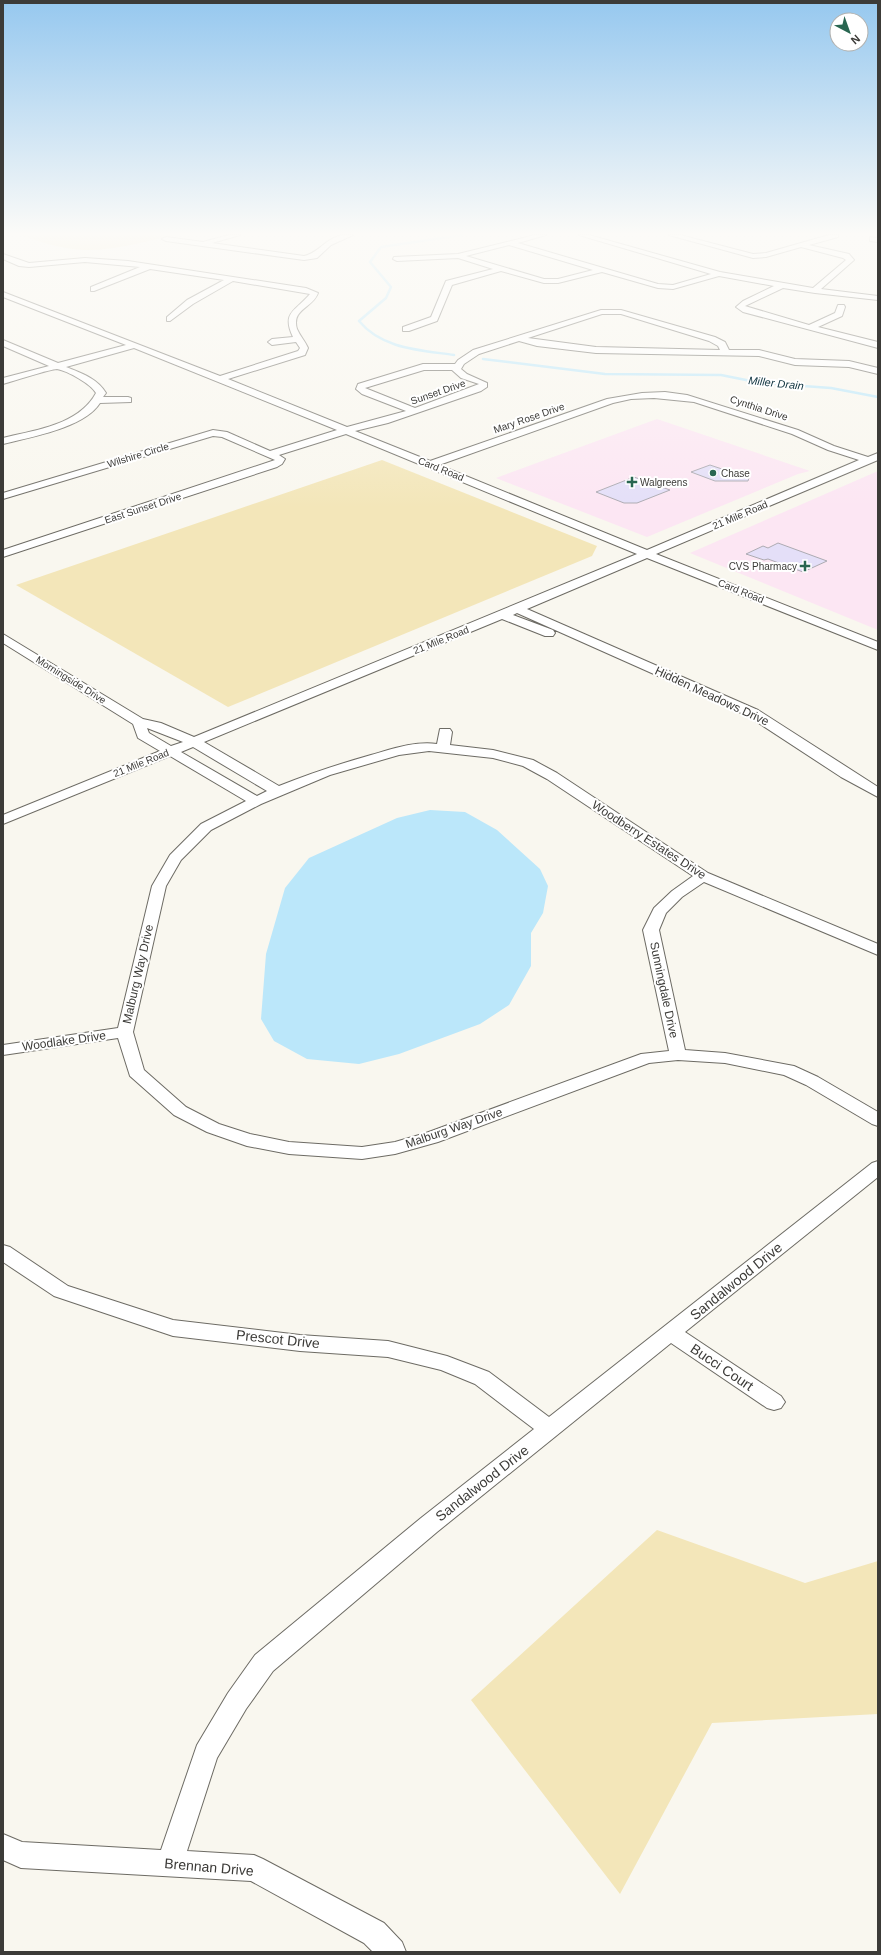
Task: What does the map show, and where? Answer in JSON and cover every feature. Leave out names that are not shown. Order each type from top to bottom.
[{"type":"street","name":"Card Road","points":[[84,326],[216,378],[647,554],[878,646]]},
{"type":"street","points":[[216,378],[302,353],[304,348],[298,339],[293,326]]},
{"type":"street","points":[[406,328],[411,326]]},
{"type":"street","name":"Sunset Drive","points":[[345,431],[385,421],[478,389],[484,385],[483,383],[464,376],[458,372],[456,367],[476,352],[556,326]]},
{"type":"street","name":"Sunset Drive","points":[[668,326],[712,339],[722,344],[726,353]]},
{"type":"street","points":[[804,326],[878,345]]},
{"type":"street","points":[[810,328],[814,326]]},
{"type":"street","points":[[518,338],[538,343],[596,350],[759,353],[795,362],[849,364],[878,371]]},
{"type":"street","points":[[272,342],[298,339]]},
{"type":"street","points":[[3,343],[93,383],[101,393],[97,402],[82,415],[59,425],[3,441]]},
{"type":"street","points":[[3,381],[133,346]]},
{"type":"street","points":[[416,411],[365,392],[360,386],[423,367],[456,367]]},
{"type":"street","name":"Cynthia Drive","points":[[638,396],[674,396],[693,399],[795,432],[831,448],[868,460]]},
{"type":"street","name":"Mary Rose Drive","points":[[429,465],[610,401],[638,396]]},
{"type":"street","points":[[97,402],[128,400]]},
{"type":"street","name":"Sunset Drive","points":[[355,435],[380,426],[385,421]]},
{"type":"street","name":"East Sunset Drive","points":[[276,457],[345,431]]},
{"type":"street","name":"Wilshire Circle","points":[[3,496],[208,434],[224,434],[276,457]]},
{"type":"street","name":"East Sunset Drive","points":[[276,457],[355,435]]},
{"type":"street","name":"21 Mile Road","points":[[3,820],[517,609],[878,456]]},
{"type":"street","name":"East Sunset Drive","points":[[3,554],[273,466],[279,462],[276,457]]},
{"type":"street","name":"Hidden Meadows Drive","points":[[517,609],[581,636],[752,713],[772,724],[854,781],[878,792]]},
{"type":"street","name":"Hidden Meadows Drive","points":[[502,615],[554,634],[581,636]]},
{"type":"street","name":"Morningside Drive","points":[[3,638],[139,722],[162,727],[218,755],[278,792]]},
{"type":"street","name":"Morningside Drive","points":[[139,722],[143,735],[256,801]]},
{"type":"street","points":[[443,748],[445,732]]},
{"type":"street","name":"Woodberry Estates Drive","points":[[256,801],[325,772],[365,759],[398,751],[429,747],[493,754],[528,764],[552,776],[703,876],[878,950]]},
{"type":"street","name":"Malburg Way Drive","points":[[256,801],[206,827],[175,858],[159,886],[125,1032],[136,1072],[180,1111],[213,1128],[247,1140],[289,1148],[362,1152],[394,1148],[432,1138],[647,1058],[678,1055],[725,1058],[788,1070],[812,1081],[878,1120]]},
{"type":"street","name":"Sunningdale Drive","points":[[678,1055],[652,930],[659,911],[677,894],[703,876]]},
{"type":"street","name":"Woodlake Drive","points":[[3,1050],[80,1040],[125,1032]]},
{"type":"street","name":"Sandalwood Drive","points":[[170,1863],[206,1753],[237,1701],[264,1663],[429,1525],[878,1167]]},
{"type":"street","name":"Prescot Drive","points":[[3,1252],[61,1291],[173,1328],[300,1343],[388,1349],[440,1362],[482,1378],[550,1429]]},
{"type":"street","name":"Bucci Court","points":[[671,1333],[774,1402]]},
{"type":"street","name":"Brennan Drive","points":[[3,1847],[22,1855],[254,1868],[374,1933],[392,1952]]},
{"type":"shaded area","points":[[657,419],[810,471],[798,474],[647,537],[496,478]]},
{"type":"shaded area","points":[[382,460],[597,546],[592,556],[228,707],[16,585]]},
{"type":"shaded area","points":[[878,471],[878,630],[690,553]]},
{"type":"shaded area","points":[[657,1530],[805,1583],[878,1561],[878,1714],[712,1723],[620,1894],[471,1700]]},
{"type":"water","points":[[430,810],[465,812],[497,830],[540,869],[548,886],[543,913],[531,933],[531,966],[509,1005],[480,1024],[399,1054],[359,1064],[307,1059],[274,1041],[261,1019],[266,954],[285,888],[309,858],[397,818]]},
{"type":"building","name":"Chase","points":[[710,465],[749,478],[748,481],[715,481],[691,472]]},
{"type":"building","name":"Walgreens","points":[[634,477],[670,490],[637,503],[624,503],[596,492]]},
{"type":"building","name":"CVS Pharmacy","points":[[778,543],[827,561],[803,572],[768,559],[764,560],[746,554],[763,546],[768,548]]},
{"type":"waterway","name":"Miller Drain","points":[[364,326],[379,337],[402,347],[454,355]]},
{"type":"waterway","name":"Miller Drain","points":[[483,359],[605,374],[721,375],[761,383],[831,388],[878,397]]},
{"type":"place","name":"Chase","points":[[713,473]]},
{"type":"place","name":"Walgreens","points":[[632,482]]},
{"type":"place","name":"CVS Pharmacy","points":[[805,566]]}]
